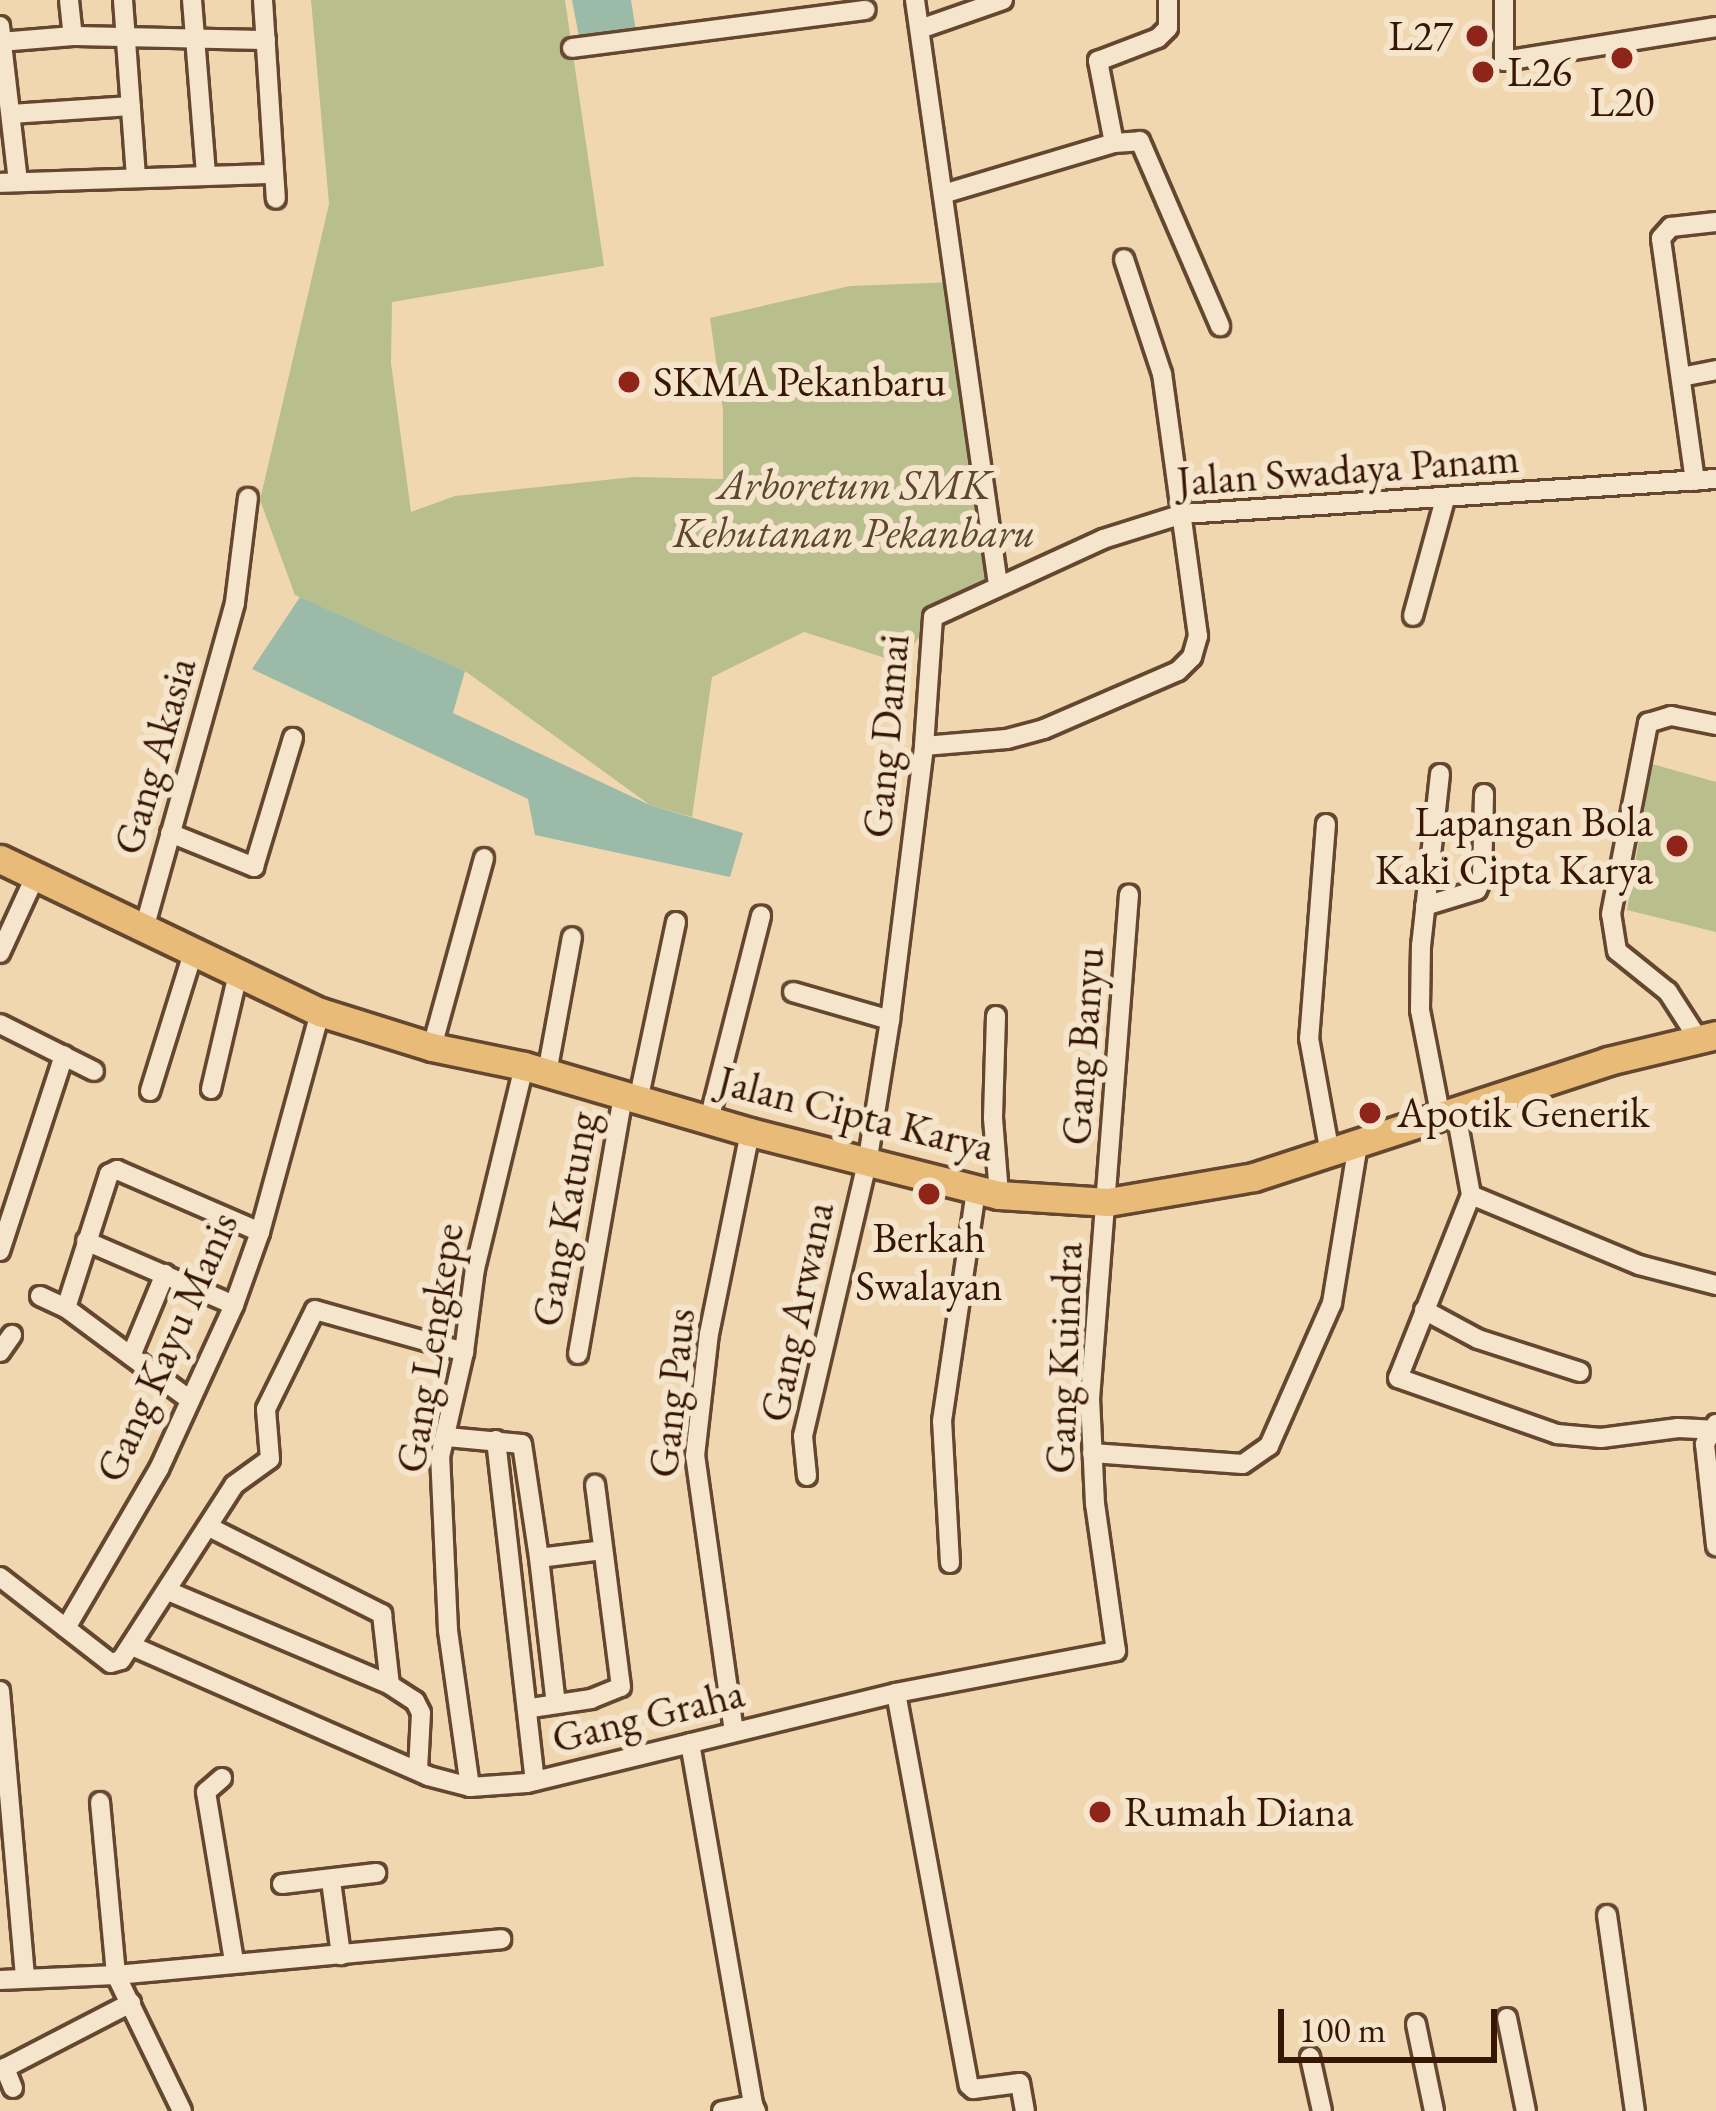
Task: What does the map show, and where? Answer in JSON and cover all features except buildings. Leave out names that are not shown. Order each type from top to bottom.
[{"type":"main road","name":"Jalan Cipta Karya","points":[[0,859],[320,1012],[432,1047],[535,1070],[867,1164],[987,1192],[1108,1202],[1254,1177],[1707,1036]]},
{"type":"street","points":[[69,0],[73,36]]},
{"type":"street","points":[[123,0],[136,175]]},
{"type":"street","points":[[192,0],[206,174]]},
{"type":"street","points":[[263,0],[276,199]]},
{"type":"street","points":[[763,0],[766,22]]},
{"type":"street","points":[[915,0],[998,585]]},
{"type":"street","points":[[920,29],[1004,0]]},
{"type":"street","points":[[1114,143],[1097,61],[1157,38],[1168,28],[1168,0]]},
{"type":"street","points":[[1504,0],[1504,61],[1716,27]]},
{"type":"street","points":[[572,48],[867,13]]},
{"type":"street","points":[[266,40],[1,37],[11,114],[9,182],[274,174]]},
{"type":"street","points":[[11,114],[131,106]]},
{"type":"street","points":[[943,194],[1114,143],[1140,141],[1220,326]]},
{"type":"street","points":[[1695,481],[1661,238],[1671,227],[1716,221]]},
{"type":"street","points":[[924,746],[1007,739],[1044,729],[1178,671],[1192,657],[1198,636],[1162,374],[1124,259]]},
{"type":"street","points":[[1681,377],[1716,370]]},
{"type":"street","name":"Jalan Swadaya Panam","points":[[998,585],[1103,538],[1183,514],[1716,479]]},
{"type":"street","name":"Gang Akasia","points":[[144,929],[236,602],[248,498]]},
{"type":"street","points":[[1413,616],[1445,499]]},
{"type":"street","name":"Gang Damai","points":[[867,1164],[924,746],[933,617],[998,585]]},
{"type":"street","points":[[1707,1036],[1668,992],[1617,951],[1611,914],[1648,723],[1671,716],[1716,725]]},
{"type":"street","points":[[170,833],[254,867],[293,738]]},
{"type":"street","points":[[1440,774],[1425,906],[1420,1010],[1472,1195],[1396,1373],[1425,1388],[1557,1434],[1601,1438],[1714,1427],[1705,1444],[1716,1546]]},
{"type":"street","points":[[1425,906],[1477,890],[1482,878],[1484,794]]},
{"type":"street","points":[[1326,824],[1309,1037],[1330,1154]]},
{"type":"street","points":[[432,1047],[484,858]]},
{"type":"street","points":[[0,953],[35,877]]},
{"type":"street","name":"Gang Banyu","points":[[1108,1202],[1129,895]]},
{"type":"street","points":[[710,1120],[761,916]]},
{"type":"street","name":"Gang Katung","points":[[578,1354],[631,1099],[676,922]]},
{"type":"street","name":"Gang Lengkepe","points":[[470,1787],[448,1630],[440,1457],[464,1352],[475,1269],[572,937]]},
{"type":"street","points":[[150,1091],[193,952]]},
{"type":"street","points":[[211,1089],[238,974]]},
{"type":"street","points":[[793,992],[890,1020]]},
{"type":"street","name":"Gang Kayu Manis","points":[[66,1628],[159,1469],[234,1305],[260,1232],[320,1012]]},
{"type":"street","points":[[950,1563],[942,1421],[987,1192],[996,1016]]},
{"type":"street","points":[[0,1024],[94,1071]]},
{"type":"street","points":[[0,1251],[64,1055]]},
{"type":"street","name":"Gang Paus","points":[[734,1732],[695,1456],[709,1334],[750,1132]]},
{"type":"street","points":[[1093,1453],[1243,1464],[1269,1446],[1332,1303],[1358,1144]]},
{"type":"street","name":"Gang Arwana","points":[[807,1476],[803,1436],[867,1164]]},
{"type":"street","points":[[66,1308],[109,1174],[117,1170],[260,1232]]},
{"type":"street","points":[[1472,1195],[1639,1265],[1716,1285]]},
{"type":"street","name":"Gang Kuindra","points":[[896,1693],[1116,1651],[1090,1399],[1108,1202]]},
{"type":"street","points":[[86,1241],[234,1305]]},
{"type":"street","points":[[130,1356],[165,1274]]},
{"type":"street","points":[[40,1296],[66,1308],[190,1400]]},
{"type":"street","points":[[132,1646],[234,1485],[270,1460],[266,1409],[315,1310],[464,1352]]},
{"type":"street","points":[[1424,1310],[1478,1339],[1580,1372]]},
{"type":"street","points":[[0,1352],[12,1335]]},
{"type":"street","points":[[447,1437],[522,1444],[556,1704]]},
{"type":"street","points":[[496,1441],[536,1781]]},
{"type":"street","points":[[531,1708],[621,1687],[596,1484]]},
{"type":"street","points":[[209,1527],[382,1614],[390,1685]]},
{"type":"street","points":[[539,1558],[603,1550]]},
{"type":"street","points":[[0,1577],[66,1628]]},
{"type":"street","points":[[0,1577],[0,1592]]},
{"type":"street","points":[[168,1591],[390,1685],[415,1701],[421,1713],[418,1770]]},
{"type":"street","name":"Gang Graha","points":[[66,1628],[111,1663],[132,1646],[418,1770],[470,1787],[536,1781],[896,1693]]},
{"type":"street","points":[[0,1690],[25,1977]]},
{"type":"street","points":[[896,1693],[968,2085],[973,2089],[1020,2083],[1024,2111]]},
{"type":"street","points":[[690,1743],[755,2108],[722,2111]]},
{"type":"street","points":[[222,1778],[206,1792],[234,1962]]},
{"type":"street","points":[[100,1802],[116,1975],[182,2111]]},
{"type":"street","points":[[282,1884],[376,1873]]},
{"type":"street","points":[[331,1881],[341,1955]]},
{"type":"street","points":[[1607,1915],[1635,2111]]},
{"type":"street","points":[[0,1980],[116,1975],[501,1939]]},
{"type":"street","points":[[13,2088],[5,2068],[131,2003]]},
{"type":"street","points":[[1507,2018],[1526,2111]]},
{"type":"street","points":[[1416,2024],[1434,2111]]},
{"type":"street","points":[[1310,2057],[1322,2111]]},
{"type":"green space","name":"Arboretum SMK Kehutanan Pekanbaru","points":[[311,0],[565,0],[604,266],[392,302],[391,363],[411,512],[455,496],[634,477],[723,479],[723,410],[710,318],[850,286],[955,282],[998,585],[933,617],[901,663],[804,632],[712,677],[692,817],[650,805],[465,671],[295,595],[260,500],[329,204]]},
{"type":"green space","name":"Lapangan Bola Kaki Cipta Karya","points":[[1652,764],[1716,782],[1716,932],[1627,910]]},
{"type":"shaded area","points":[[572,0],[631,0],[636,32],[580,42]]},
{"type":"shaded area","points":[[300,597],[465,671],[453,713],[650,805],[743,833],[730,877],[535,835],[528,799],[252,669]]},
{"type":"place","name":"L27","points":[[1477,36]]},
{"type":"place","name":"L20","points":[[1622,58]]},
{"type":"place","name":"L26","points":[[1483,72]]},
{"type":"place","name":"SKMA Pekanbaru","points":[[629,382]]},
{"type":"place","name":"Lapangan Bola Kaki Cipta Karya","points":[[1677,846]]},
{"type":"place","name":"Apotik Generik","points":[[1370,1113]]},
{"type":"place","name":"Berkah Swalayan","points":[[929,1194]]},
{"type":"place","name":"Rumah Diana","points":[[1100,1812]]}]
